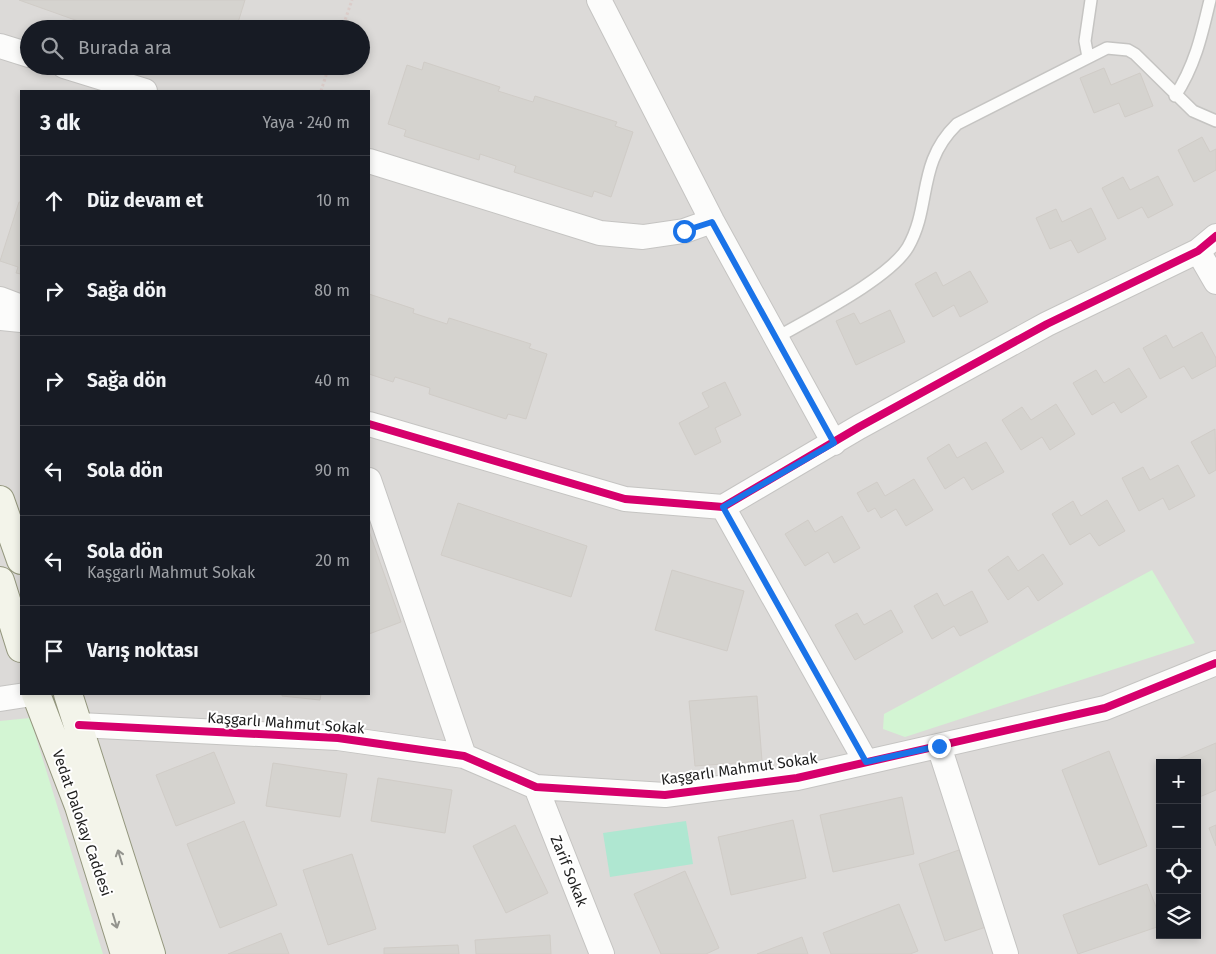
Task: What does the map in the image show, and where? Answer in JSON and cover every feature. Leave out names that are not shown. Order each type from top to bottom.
[{"type":"main road","points":[[0,500],[20,557]]},
{"type":"main road","points":[[0,581],[20,645]]},
{"type":"main road","name":"Vedat Dalokay Caddesi","points":[[34,695],[79,806],[126,954]]},
{"type":"main road","name":"Vedat Dalokay Caddesi","points":[[68,695],[151,954]]},
{"type":"street","points":[[599,0],[712,222],[834,443]]},
{"type":"street","points":[[0,46],[20,52]]},
{"type":"street","points":[[93,75],[142,90]]},
{"type":"street","points":[[370,161],[600,233],[643,237],[684,231],[712,222]]},
{"type":"street","points":[[370,424],[625,499],[723,507],[1047,324],[1198,251],[1216,236]]},
{"type":"street","points":[[1198,251],[1216,282]]},
{"type":"street","points":[[0,299],[20,307]]},
{"type":"street","points":[[0,318],[20,320]]},
{"type":"street","points":[[370,483],[464,756]]},
{"type":"street","points":[[723,507],[866,762]]},
{"type":"street","name":"Kaşgarlı Mahmut Sokak","points":[[79,725],[338,738],[464,756],[536,787],[665,795],[797,778],[1105,708],[1216,663]]},
{"type":"street","points":[[0,699],[27,695]]},
{"type":"street","points":[[939,746],[1005,954]]},
{"type":"street","name":"Zarif Sokak","points":[[536,787],[602,954]]},
{"type":"lane","points":[[1088,57],[1084,41],[1091,0]]},
{"type":"lane","points":[[1175,96],[1186,80],[1200,46],[1210,0]]},
{"type":"lane","points":[[776,338],[876,278],[900,258],[914,235],[934,154],[946,135],[957,124],[1088,57],[1107,48],[1128,50],[1143,59],[1175,96],[1193,111],[1216,121]]},
{"type":"path","points":[[345,20],[352,0]]},
{"type":"path","points":[[321,90],[327,75]]},
{"type":"shaded area","points":[[0,0],[1216,0],[1216,954],[0,954]]},
{"type":"green space","points":[[1152,570],[1195,643],[905,737],[883,729],[884,714]]},
{"type":"green space","points":[[30,718],[103,954],[0,954],[0,721]]},
{"type":"green space","points":[[686,821],[693,864],[610,877],[603,833]]},
{"type":"building","points":[[19,0],[245,0],[239,20],[75,20]]},
{"type":"building","points":[[424,62],[500,87],[498,91],[533,102],[535,96],[617,122],[615,126],[633,132],[611,197],[594,191],[592,197],[514,172],[516,166],[480,154],[479,160],[404,136],[406,130],[388,124],[407,65],[422,70]]},
{"type":"building","points":[[1104,68],[1111,85],[1140,73],[1153,106],[1125,117],[1119,103],[1094,113],[1080,78]]},
{"type":"building","points":[[1202,137],[1210,152],[1216,149],[1216,170],[1194,182],[1178,150]]},
{"type":"building","points":[[1158,176],[1173,205],[1148,218],[1142,207],[1118,219],[1102,188],[1123,177],[1130,190]]},
{"type":"building","points":[[20,202],[20,274],[16,273],[18,267],[0,261]]},
{"type":"building","points":[[1091,208],[1106,239],[1078,253],[1071,240],[1050,249],[1036,218],[1056,209],[1062,222]]},
{"type":"building","points":[[970,271],[988,302],[960,317],[954,305],[933,317],[915,284],[936,272],[943,286]]},
{"type":"building","points":[[370,294],[414,309],[413,313],[447,324],[449,318],[531,344],[529,348],[547,354],[526,419],[508,414],[506,419],[429,394],[430,388],[395,377],[393,382],[370,374]]},
{"type":"building","points":[[890,310],[905,342],[856,365],[836,321],[854,313],[860,324]]},
{"type":"building","points":[[1202,332],[1216,358],[1216,366],[1192,379],[1184,366],[1160,379],[1143,348],[1166,335],[1173,348]]},
{"type":"building","points":[[1129,368],[1147,397],[1121,413],[1114,402],[1092,415],[1073,383],[1096,370],[1104,383]]},
{"type":"building","points":[[725,382],[741,415],[715,428],[721,442],[695,455],[679,423],[709,407],[702,393]]},
{"type":"building","points":[[1056,404],[1075,434],[1050,450],[1042,437],[1021,450],[1002,420],[1022,407],[1031,420]]},
{"type":"building","points":[[1215,429],[1216,470],[1209,474],[1191,442]]},
{"type":"building","points":[[986,442],[1004,472],[972,490],[964,477],[945,489],[927,458],[949,444],[957,458]]},
{"type":"building","points":[[1178,465],[1195,496],[1169,510],[1163,498],[1139,511],[1122,478],[1143,467],[1150,480]]},
{"type":"building","points":[[914,479],[933,510],[906,526],[896,509],[881,518],[875,508],[868,512],[857,493],[877,482],[885,496]]},
{"type":"building","points":[[1107,500],[1125,531],[1099,546],[1090,533],[1070,545],[1052,514],[1073,501],[1081,516]]},
{"type":"building","points":[[458,503],[587,546],[571,597],[441,555]]},
{"type":"building","points":[[842,516],[860,548],[834,563],[828,552],[805,566],[785,534],[808,520],[815,532]]},
{"type":"building","points":[[370,534],[401,622],[370,634]]},
{"type":"building","points":[[1043,554],[1063,584],[1038,601],[1028,586],[1008,600],[988,570],[1008,556],[1018,571]]},
{"type":"building","points":[[672,570],[744,591],[727,651],[655,630]]},
{"type":"building","points":[[972,591],[988,622],[960,636],[954,626],[932,639],[914,606],[937,593],[944,606]]},
{"type":"building","points":[[891,610],[903,632],[855,660],[835,625],[857,613],[864,625]]},
{"type":"building","points":[[282,695],[321,695],[320,700]]},
{"type":"building","points":[[757,696],[762,761],[695,766],[689,701]]},
{"type":"building","points":[[1216,743],[1216,790],[1201,796],[1201,759],[1178,759]]},
{"type":"building","points":[[1109,751],[1147,846],[1099,865],[1062,770]]},
{"type":"building","points":[[214,752],[235,803],[176,826],[156,775]]},
{"type":"building","points":[[273,763],[347,774],[340,817],[266,806]]},
{"type":"building","points":[[378,778],[452,790],[445,833],[371,821]]},
{"type":"building","points":[[902,797],[914,854],[833,872],[820,815]]},
{"type":"building","points":[[793,820],[806,878],[731,895],[718,837]]},
{"type":"building","points":[[244,821],[277,905],[220,928],[187,844]]},
{"type":"building","points":[[515,825],[548,893],[506,913],[473,846]]},
{"type":"building","points":[[1216,825],[1216,846],[1209,828]]},
{"type":"building","points":[[959,850],[986,927],[945,941],[919,864]]},
{"type":"building","points":[[352,854],[376,929],[328,945],[303,870]]},
{"type":"building","points":[[685,871],[719,948],[706,954],[661,954],[634,894]]},
{"type":"building","points":[[1147,884],[1156,907],[1156,927],[1078,954],[1063,915]]},
{"type":"building","points":[[899,904],[918,951],[910,954],[831,954],[823,933]]},
{"type":"building","points":[[281,933],[289,954],[228,954]]},
{"type":"building","points":[[550,935],[551,954],[476,954],[475,940]]},
{"type":"building","points":[[802,937],[808,954],[757,954]]},
{"type":"building","points":[[458,945],[459,954],[384,954],[384,948]]},
{"type":"cycle path","points":[[370,424],[625,499],[723,507],[859,427],[1047,324],[1198,251],[1216,236]]},
{"type":"cycle path","points":[[79,725],[338,738],[464,756],[536,787],[665,795],[797,778],[1105,708],[1216,663]]},
{"type":"route","points":[[684,231],[712,222],[834,443],[723,507],[866,762],[939,746]]}]
